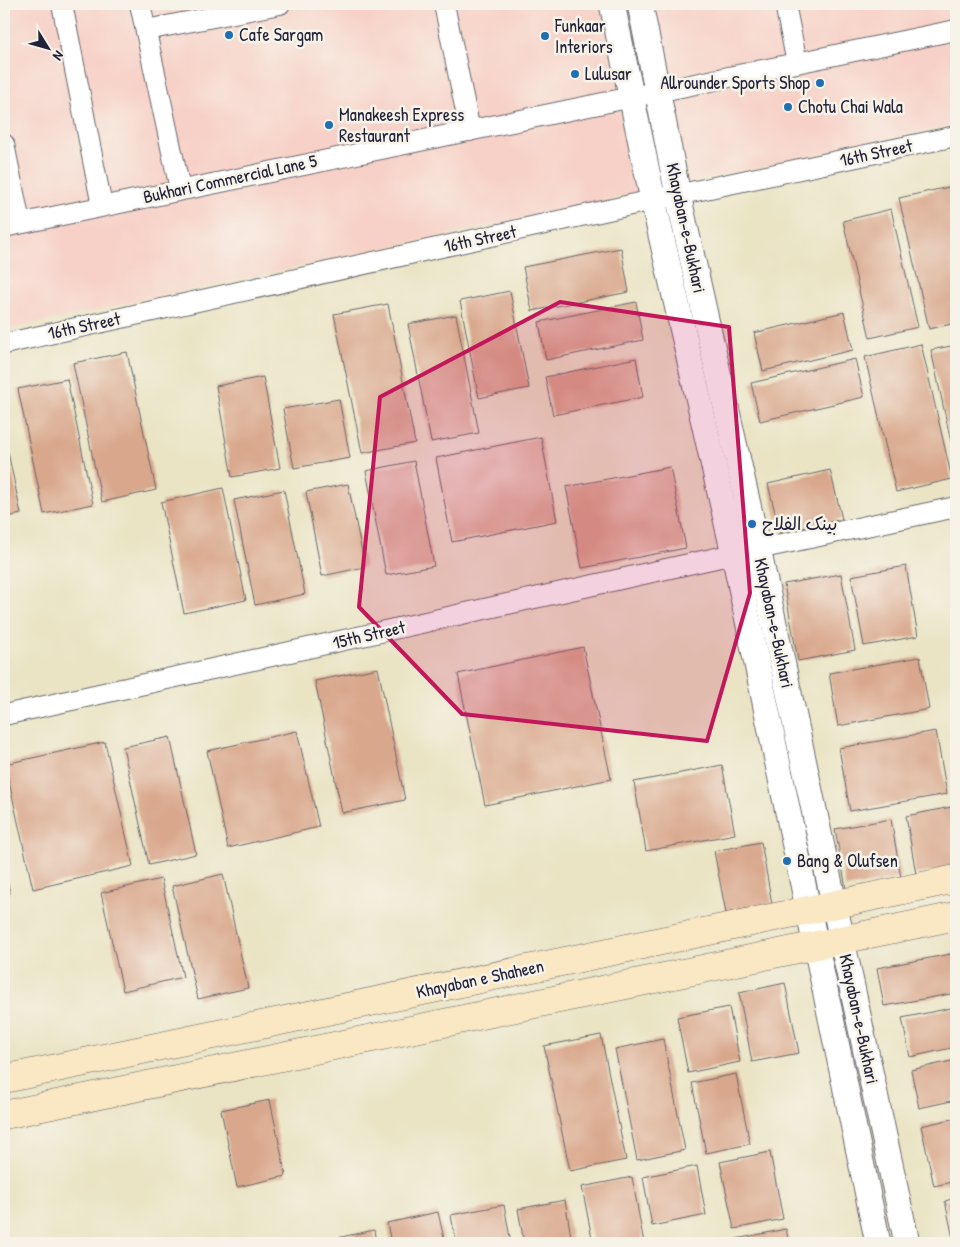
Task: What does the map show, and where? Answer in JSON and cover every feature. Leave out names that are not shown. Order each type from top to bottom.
[{"type":"main road","name":"Khayaban e Shaheen","points":[[4,1079],[956,879]]},
{"type":"main road","name":"Khayaban e Shaheen","points":[[4,1114],[956,916]]},
{"type":"street","points":[[62,4],[102,206]]},
{"type":"street","points":[[140,4],[180,190]]},
{"type":"street","points":[[146,30],[280,4]]},
{"type":"street","points":[[444,4],[470,131]]},
{"type":"street","name":"Khayaban-e-Bukhari","points":[[612,4],[653,200],[746,551],[843,940],[907,1243]]},
{"type":"street","name":"Khayaban-e-Bukhari","points":[[640,4],[746,551],[808,911],[878,1243]]},
{"type":"street","points":[[785,4],[797,63]]},
{"type":"street","name":"Bukhari Commercial Lane 5","points":[[12,225],[956,30]]},
{"type":"street","name":"16th Street","points":[[4,344],[653,200],[956,136]]},
{"type":"street","points":[[4,147],[12,225]]},
{"type":"street","name":"15th Street","points":[[4,715],[746,551],[956,507]]},
{"type":"highlighted area","points":[[560,302],[729,327],[750,593],[707,741],[462,714],[359,607],[380,397]]},
{"type":"shaded area","points":[[4,4],[956,4],[956,125],[4,330]]},
{"type":"building","points":[[953,186],[956,198],[956,323],[929,329],[899,198]]},
{"type":"building","points":[[891,209],[918,327],[870,338],[843,221]]},
{"type":"building","points":[[621,248],[629,292],[532,311],[523,267]]},
{"type":"building","points":[[510,291],[529,388],[479,398],[460,301]]},
{"type":"building","points":[[636,302],[643,340],[546,360],[539,322]]},
{"type":"building","points":[[388,304],[415,443],[362,453],[334,314]]},
{"type":"building","points":[[844,312],[853,350],[763,371],[754,333]]},
{"type":"building","points":[[456,315],[479,433],[431,442],[408,324]]},
{"type":"building","points":[[921,344],[952,479],[896,492],[865,357]]},
{"type":"building","points":[[956,345],[956,460],[955,460],[931,350]]},
{"type":"building","points":[[127,352],[156,490],[102,502],[73,363]]},
{"type":"building","points":[[636,358],[643,397],[553,415],[545,377]]},
{"type":"building","points":[[855,359],[864,397],[760,421],[751,383]]},
{"type":"building","points":[[263,377],[280,468],[232,477],[216,386]]},
{"type":"building","points":[[67,379],[93,504],[44,514],[18,389]]},
{"type":"building","points":[[339,399],[350,458],[294,468],[283,409]]},
{"type":"building","points":[[4,433],[21,514],[4,518]]},
{"type":"building","points":[[541,437],[557,521],[452,542],[436,458]]},
{"type":"building","points":[[414,461],[434,566],[386,575],[366,471]]},
{"type":"building","points":[[670,467],[686,548],[582,568],[566,487]]},
{"type":"building","points":[[830,470],[842,519],[780,533],[768,484]]},
{"type":"building","points":[[348,484],[365,567],[322,576],[306,492]]},
{"type":"building","points":[[223,488],[246,600],[184,613],[161,502]]},
{"type":"building","points":[[284,490],[305,594],[255,605],[234,500]]},
{"type":"building","points":[[906,566],[918,636],[864,646],[851,576]]},
{"type":"building","points":[[841,574],[855,650],[798,661],[784,584]]},
{"type":"building","points":[[583,647],[611,779],[485,805],[458,674]]},
{"type":"building","points":[[920,657],[929,709],[838,726],[829,673]]},
{"type":"building","points":[[378,668],[405,800],[342,813],[315,681]]},
{"type":"building","points":[[297,731],[319,827],[228,848],[207,751]]},
{"type":"building","points":[[936,731],[947,794],[850,811],[839,748]]},
{"type":"building","points":[[170,737],[196,854],[149,865],[123,747]]},
{"type":"building","points":[[105,742],[133,866],[33,889],[5,764]]},
{"type":"building","points":[[722,765],[735,834],[646,851],[634,782]]},
{"type":"building","points":[[956,806],[956,867],[916,874],[906,816]]},
{"type":"building","points":[[891,819],[901,878],[846,888],[835,829]]},
{"type":"building","points":[[761,842],[772,904],[726,913],[714,851]]},
{"type":"building","points":[[4,869],[10,893],[4,894]]},
{"type":"building","points":[[223,874],[248,988],[198,999],[172,886]]},
{"type":"building","points":[[161,879],[183,977],[123,991],[101,893]]},
{"type":"building","points":[[956,953],[956,993],[884,1006],[877,968]]},
{"type":"building","points":[[785,983],[799,1053],[752,1062],[739,993]]},
{"type":"building","points":[[729,1007],[740,1062],[688,1073],[677,1017]]},
{"type":"building","points":[[956,1007],[956,1047],[910,1057],[902,1018]]},
{"type":"building","points":[[601,1035],[626,1160],[570,1171],[544,1046]]},
{"type":"building","points":[[663,1039],[685,1150],[637,1160],[615,1049]]},
{"type":"building","points":[[956,1060],[956,1100],[919,1108],[911,1070]]},
{"type":"building","points":[[736,1074],[750,1144],[706,1153],[692,1083]]},
{"type":"building","points":[[270,1100],[286,1176],[237,1187],[221,1110]]},
{"type":"building","points":[[956,1118],[956,1181],[934,1186],[921,1126]]},
{"type":"building","points":[[770,1152],[783,1219],[734,1229],[720,1162]]},
{"type":"building","points":[[697,1166],[706,1215],[652,1226],[643,1177]]},
{"type":"building","points":[[632,1177],[644,1243],[593,1243],[582,1187]]},
{"type":"building","points":[[956,1198],[956,1243],[954,1243],[945,1201]]},
{"type":"building","points":[[565,1200],[572,1243],[524,1243],[518,1209]]},
{"type":"building","points":[[504,1205],[511,1243],[456,1243],[451,1215]]},
{"type":"building","points":[[438,1212],[445,1243],[391,1243],[387,1223]]},
{"type":"building","points":[[786,1229],[789,1243],[737,1243],[736,1239]]},
{"type":"building","points":[[374,1230],[376,1243],[318,1243],[318,1242]]},
{"type":"place","name":"Cafe Sargam","points":[[229,35]]},
{"type":"place","name":"Funkaar Interiors","points":[[545,36]]},
{"type":"place","name":"Lulusar","points":[[575,74]]},
{"type":"place","name":"Allrounder Sports Shop","points":[[820,83]]},
{"type":"place","name":"Chotu Chai Wala","points":[[788,107]]},
{"type":"place","name":"Manakeesh Express Restaurant","points":[[329,125]]},
{"type":"place","name":"بینک الفلاح","points":[[752,524]]},
{"type":"place","name":"Bang & Olufsen","points":[[787,861]]}]
